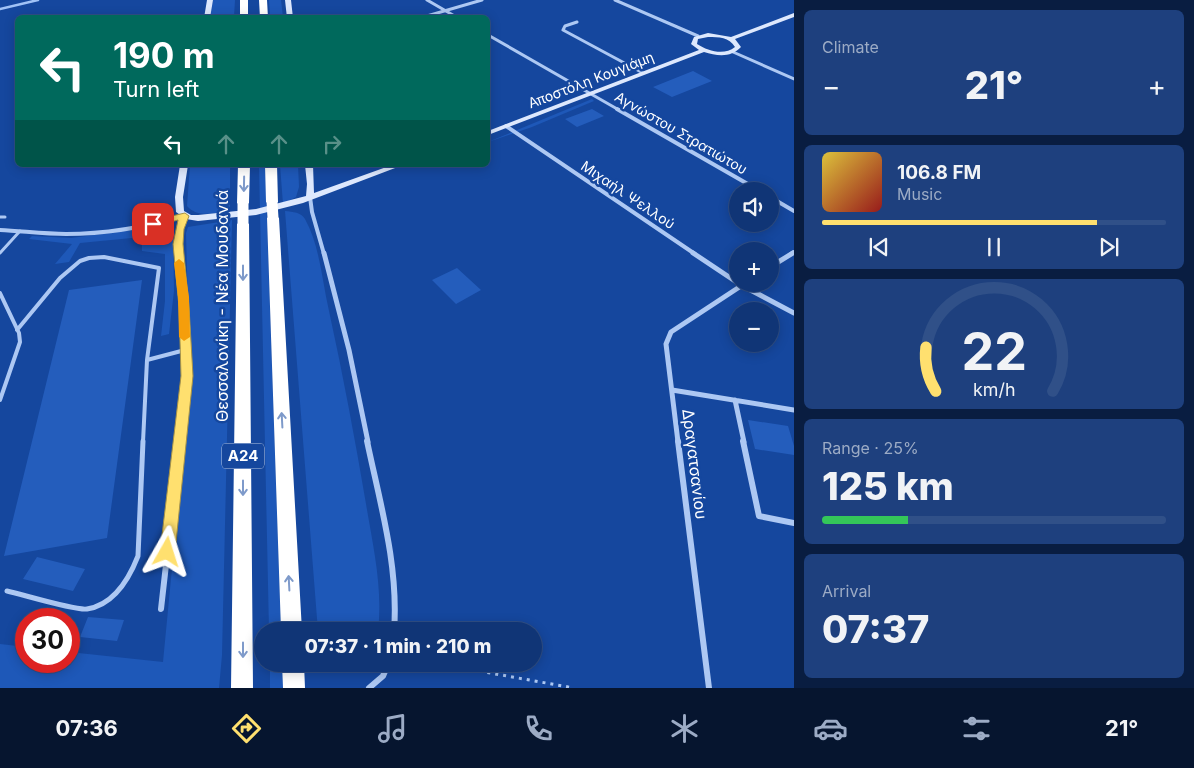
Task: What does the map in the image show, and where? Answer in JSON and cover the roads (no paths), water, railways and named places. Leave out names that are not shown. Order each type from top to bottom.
[{"type":"highway","points":[[244,0],[244,15]]},
{"type":"highway","points":[[263,0],[264,15]]},
{"type":"highway","name":"Θεσσαλονίκη - Νέα Μουδανιά","points":[[242,688],[244,167]]},
{"type":"highway","name":"Α24","points":[[271,167],[292,622]]},
{"type":"highway","points":[[293,672],[294,688]]},
{"type":"street","points":[[208,15],[210,0]]},
{"type":"street","points":[[288,0],[290,15]]},
{"type":"street","points":[[427,0],[453,15]]},
{"type":"street","points":[[429,15],[482,0]]},
{"type":"street","points":[[615,0],[698,36],[712,35],[731,39],[738,45],[737,49],[733,52]]},
{"type":"street","points":[[731,39],[794,15]]},
{"type":"street","points":[[577,22],[565,26],[563,30],[642,73]]},
{"type":"street","name":"Αγνώστου Στρατιώτου","points":[[490,35],[744,182]]},
{"type":"street","points":[[698,36],[694,39],[694,44],[704,50],[721,53],[733,52],[794,79]]},
{"type":"street","name":"Αποστόλη Κουγιάμη","points":[[490,132],[704,50]]},
{"type":"street","name":"Μιχαήλ Ψελλού","points":[[506,126],[729,277]]},
{"type":"street","points":[[184,167],[179,206],[180,212],[185,216]]},
{"type":"street","points":[[309,167],[312,184],[310,197],[312,212],[349,350],[387,537],[396,604],[395,622]]},
{"type":"street","points":[[0,230],[72,234],[88,233],[164,222],[185,216],[198,218],[256,212],[310,197],[394,167]]},
{"type":"street","points":[[312,184],[336,188]]},
{"type":"street","points":[[779,202],[794,211]]},
{"type":"street","points":[[161,609],[187,376],[184,307],[178,244],[180,229],[185,216]]},
{"type":"street","points":[[779,261],[794,252]]},
{"type":"street","name":"Δραγατσανίου","points":[[709,688],[666,344],[669,334],[729,292]]},
{"type":"street","name":"Μιχαήλ Ψελλού","points":[[755,292],[794,313]]},
{"type":"street","points":[[672,390],[794,410]]},
{"type":"street","points":[[735,400],[759,516],[794,523]]},
{"type":"street","points":[[369,688],[383,676],[385,672]]},
{"type":"lane","points":[[0,217],[5,217]]},
{"type":"lane","points":[[0,253],[20,231]]},
{"type":"lane","points":[[7,591],[85,610],[104,604],[121,588],[132,572],[138,556],[147,360],[159,270],[154,266],[100,257],[82,259],[67,270],[17,330]]},
{"type":"lane","points":[[0,293],[17,330],[20,342],[0,400]]},
{"type":"lane","points":[[147,360],[185,350]]},
{"type":"waterway","points":[[0,9],[38,0]]}]
